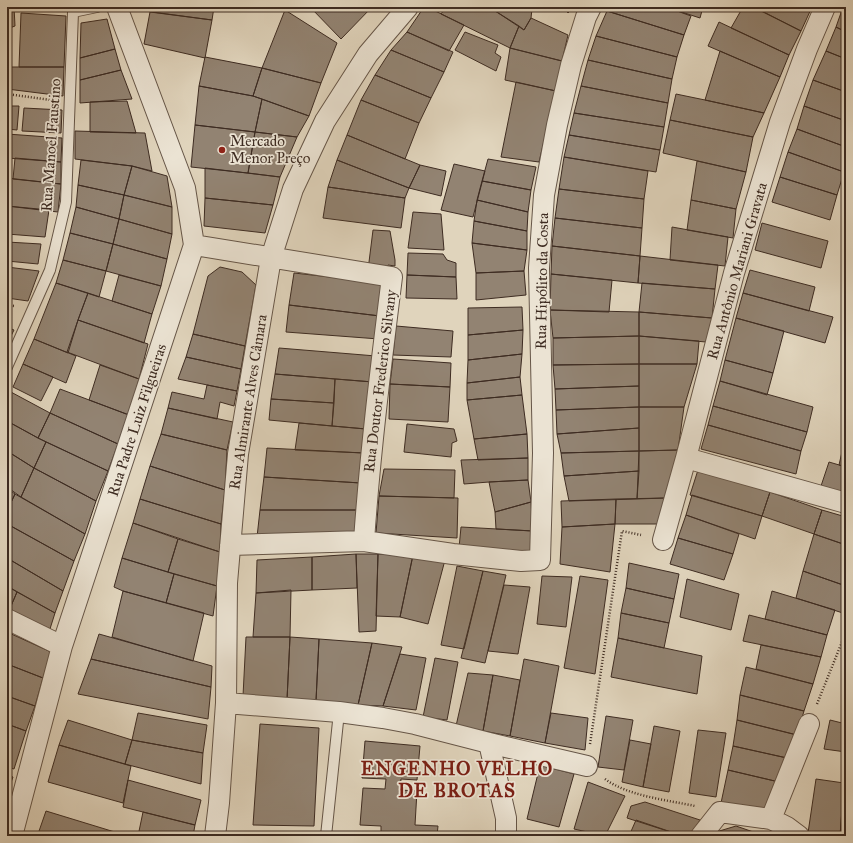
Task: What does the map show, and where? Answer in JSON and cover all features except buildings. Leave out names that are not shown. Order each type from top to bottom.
[{"type":"street","name":"Rua Padre Luiz Filgueiras","points":[[12,836],[62,646],[194,245],[185,188],[117,7]]},
{"type":"street","name":"Rua Almirante Alves Câmara","points":[[215,836],[219,803],[226,703],[226,583],[238,454],[271,258],[294,189],[325,121],[368,54],[408,7]]},
{"type":"street","name":"Rua Hipólito da Costa","points":[[364,541],[453,554],[521,561],[540,560],[543,453],[540,268],[544,194],[557,125],[571,65],[586,17],[591,7]]},
{"type":"street","name":"Rua Antônio Mariani Gravata","points":[[663,540],[734,273],[780,122],[807,49],[825,7]]},
{"type":"street","name":"Rua Doutor Frederico Silvany","points":[[194,245],[392,277],[376,400],[364,541]]},
{"type":"street","points":[[686,458],[846,503]]},
{"type":"street","points":[[230,545],[364,541]]},
{"type":"street","points":[[7,619],[62,646]]},
{"type":"street","points":[[226,703],[339,712],[383,718],[415,724],[587,766]]},
{"type":"street","points":[[771,819],[809,724]]},
{"type":"street","points":[[489,743],[506,818],[506,836]]},
{"type":"street","points":[[701,836],[720,812],[771,819],[787,827],[799,836]]},
{"type":"lane","name":"Rua Manoel Faustino","points":[[7,367],[50,270],[66,202],[73,12],[97,7]]},
{"type":"lane","points":[[326,836],[339,712]]},
{"type":"path","points":[[7,94],[70,102]]},
{"type":"path","points":[[663,540],[622,531],[587,766],[612,785],[640,794],[720,812]]},
{"type":"path","points":[[809,724],[846,632]]},
{"type":"place","name":"Mercado Menor Preço","points":[[222,150]]},
{"type":"district","name":"ENGENHO VELHO DE BROTAS","points":[[457,779]]}]
